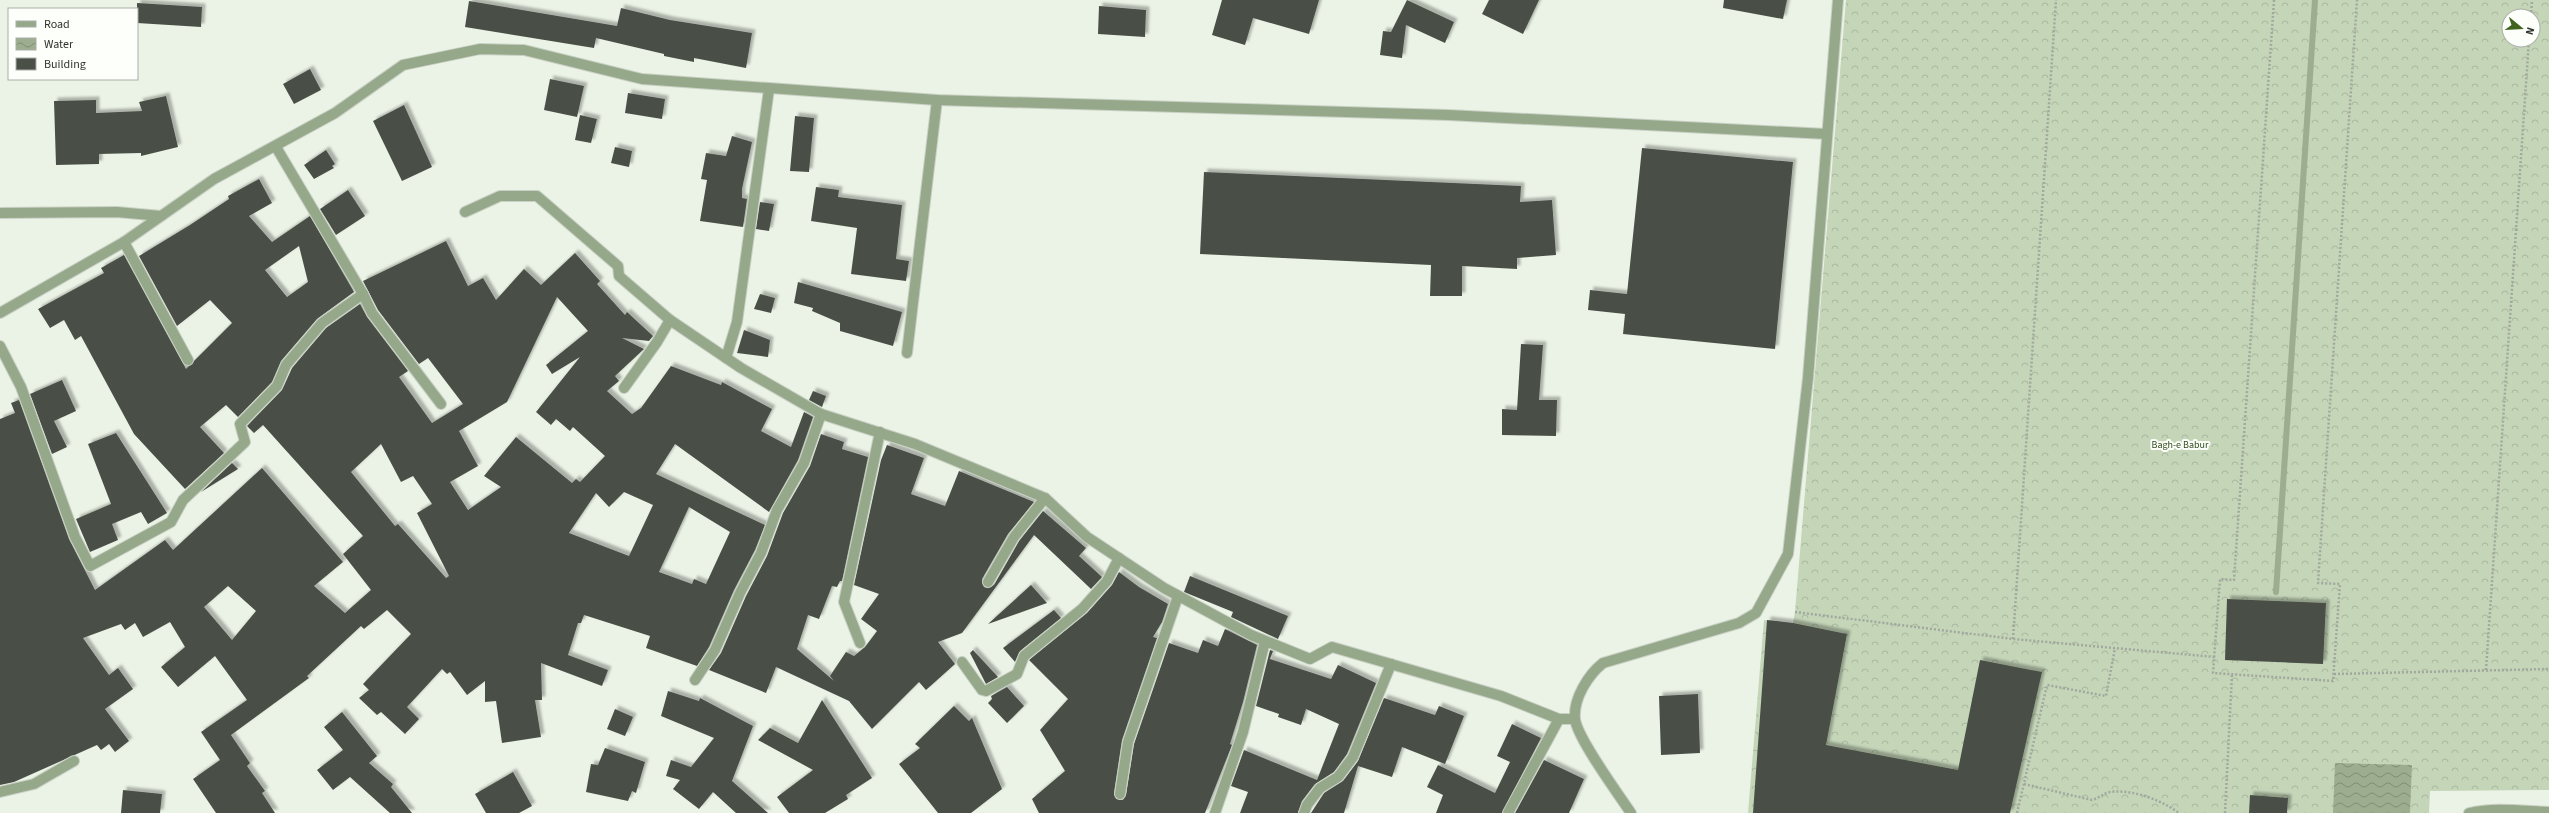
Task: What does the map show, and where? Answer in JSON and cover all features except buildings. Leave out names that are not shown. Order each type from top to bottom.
[{"type":"street","points":[[1631,813],[1590,751],[1575,719],[1577,699],[1593,671],[1603,663],[1739,624],[1756,613],[1788,554],[1808,378],[1838,0]]},
{"type":"street","points":[[0,313],[124,242],[214,179],[276,147],[335,113],[403,65],[480,49],[524,50],[642,79],[936,100],[1448,116],[1827,134]]},
{"type":"street","points":[[726,358],[737,322],[769,89]]},
{"type":"street","points":[[907,353],[936,100]]},
{"type":"street","points":[[276,147],[363,294],[372,313],[441,404]]},
{"type":"street","points":[[465,212],[500,196],[537,196],[618,266],[619,276],[670,320],[726,358],[821,414],[915,444],[1045,498],[1087,537],[1119,558],[1178,596],[1265,641],[1310,659],[1332,647],[1500,696],[1559,719],[1575,719]]},
{"type":"street","points":[[0,213],[117,212],[161,216]]},
{"type":"street","points":[[124,242],[188,360]]},
{"type":"street","points":[[0,346],[21,387],[72,530],[90,566],[171,522],[183,500],[245,442],[240,424],[277,386],[286,365],[322,323],[363,294]]},
{"type":"street","points":[[624,388],[657,342],[670,320]]},
{"type":"street","points":[[695,680],[714,650],[740,593],[761,553],[777,510],[804,463],[821,414]]},
{"type":"street","points":[[860,643],[844,602],[880,432]]},
{"type":"street","points":[[988,582],[1014,537],[1045,498]]},
{"type":"street","points":[[962,662],[982,690],[986,691],[1017,674],[1024,656],[1082,609],[1107,581],[1119,558]]},
{"type":"street","points":[[1120,794],[1128,742],[1178,596]]},
{"type":"street","points":[[1216,813],[1243,732],[1265,641]]},
{"type":"street","points":[[1304,813],[1307,805],[1320,788],[1338,778],[1353,757],[1391,664]]},
{"type":"street","points":[[1508,813],[1559,719]]},
{"type":"street","points":[[0,792],[34,784],[74,761]]},
{"type":"street","points":[[2469,813],[2481,810],[2549,812]]},
{"type":"path","points":[[2013,639],[2056,0]]},
{"type":"path","points":[[2274,0],[2234,580],[2220,579],[2213,673],[2333,681],[2340,584],[2318,583],[2357,0]]},
{"type":"path","points":[[2486,670],[2528,48]]},
{"type":"path","points":[[1795,612],[2013,639],[2214,657]]},
{"type":"path","points":[[2017,813],[2047,685],[2106,696],[2115,648]]},
{"type":"path","points":[[2334,674],[2549,669]]},
{"type":"path","points":[[2225,813],[2232,674]]},
{"type":"path","points":[[2024,784],[2092,800],[2100,798],[2109,792],[2132,794],[2159,801],[2179,813]]},
{"type":"green space","name":"Bagh-e Babur","points":[[1846,0],[2549,0],[2549,790],[2430,791],[2429,813],[1748,813],[1764,620],[1793,623]]},
{"type":"water","points":[[2335,763],[2412,765],[2410,813],[2333,813]]},
{"type":"waterway","points":[[2276,592],[2315,0]]}]
